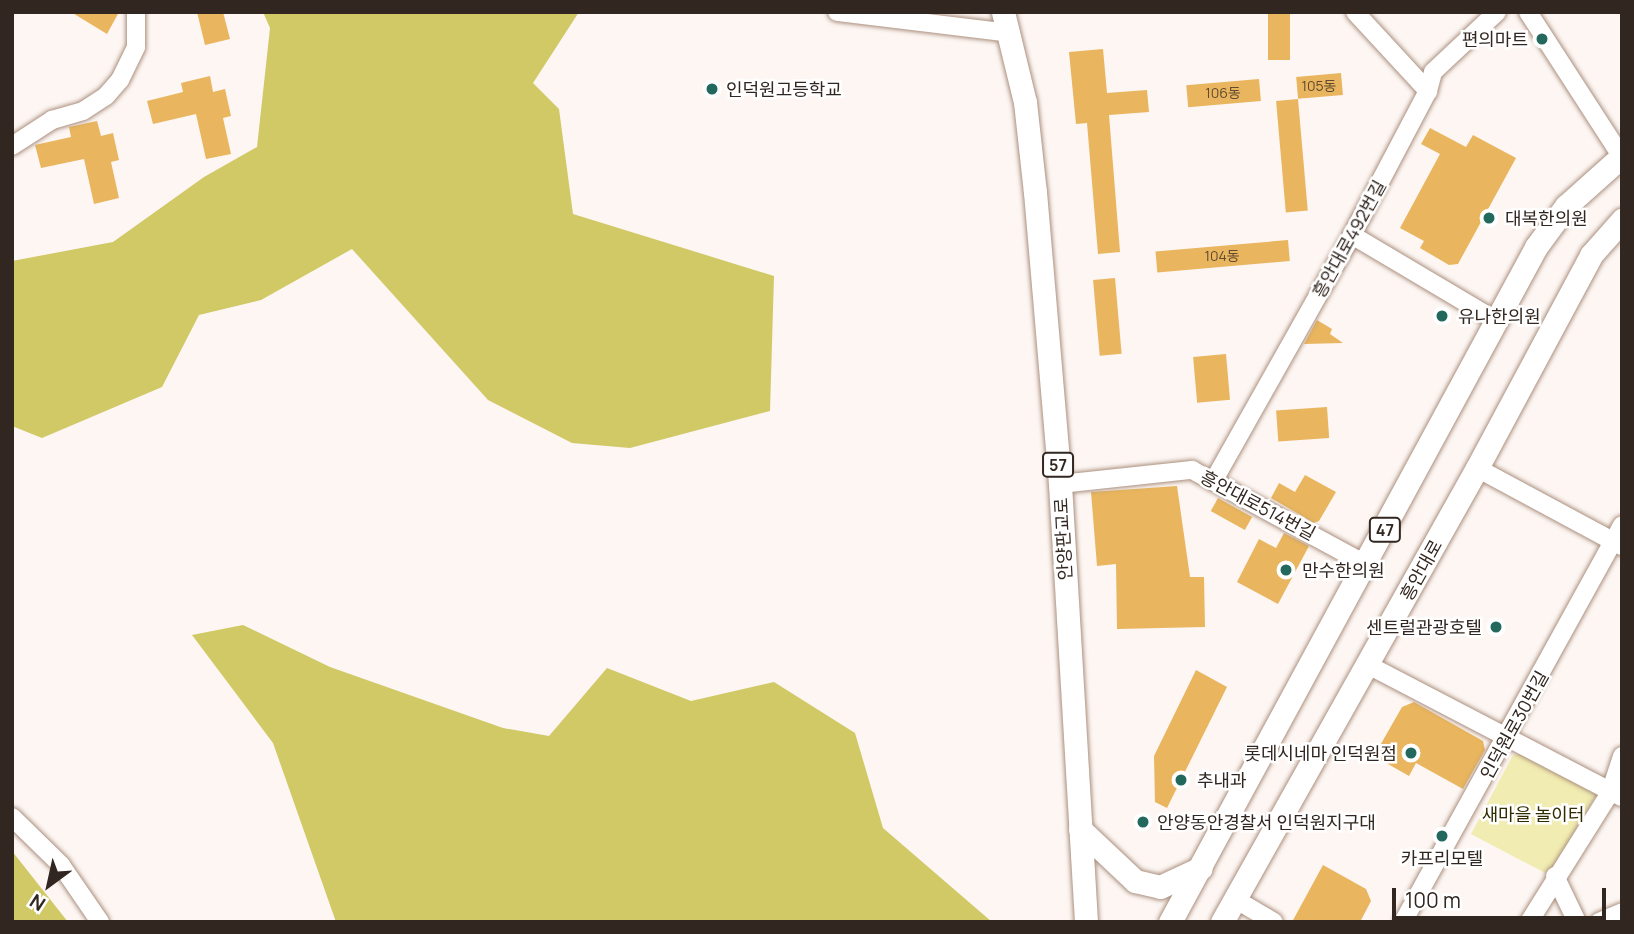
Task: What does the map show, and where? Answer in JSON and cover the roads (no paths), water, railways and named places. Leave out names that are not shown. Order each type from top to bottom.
[{"type":"main road","name":"안양판교로","points":[[1007,22],[1035,192],[1060,484],[1086,922]]},
{"type":"main road","name":"47","points":[[1170,922],[1367,565],[1536,247],[1566,206],[1621,156]]},
{"type":"main road","name":"흥안대로","points":[[1222,922],[1478,468],[1591,255],[1622,220]]},
{"type":"main road","points":[[1080,829],[1135,881],[1160,887],[1201,868]]},
{"type":"street","points":[[12,146],[52,120],[83,111],[106,96],[120,80],[136,47],[136,12]]},
{"type":"street","name":"안양판교로","points":[[837,12],[1007,22]]},
{"type":"street","points":[[1355,12],[1428,91]]},
{"type":"street","name":"흥안대로492번길","points":[[1214,480],[1352,235],[1428,91],[1433,72],[1497,12]]},
{"type":"street","points":[[1528,12],[1621,156]]},
{"type":"street","points":[[1352,235],[1497,321]]},
{"type":"street","points":[[1478,468],[1619,538]]},
{"type":"street","name":"흥안대로514번길","points":[[1060,484],[1192,470],[1367,565]]},
{"type":"street","name":"인덕원로30번길","points":[[1403,922],[1619,538]]},
{"type":"street","points":[[1368,665],[1616,795]]},
{"type":"street","points":[[1529,922],[1555,876],[1616,795],[1622,756]]},
{"type":"street","points":[[12,817],[61,865],[100,922]]},
{"type":"street","points":[[1555,876],[1577,922]]},
{"type":"street","points":[[1235,900],[1274,922]]},
{"type":"street","points":[[1599,922],[1622,912]]},
{"type":"place","name":"편의마트","points":[[1542,39]]},
{"type":"place","name":"인덕원고등학교","points":[[712,89]]},
{"type":"place","name":"대복한의원","points":[[1489,218]]},
{"type":"place","name":"유나한의원","points":[[1442,316]]},
{"type":"place","name":"만수한의원","points":[[1286,570]]},
{"type":"place","name":"센트럴관광호텔","points":[[1496,627]]},
{"type":"place","name":"롯데시네마 인덕원점","points":[[1411,753]]},
{"type":"place","name":"추내과","points":[[1181,780]]},
{"type":"place","name":"안양동안경찰서 인덕원지구대","points":[[1143,822]]},
{"type":"place","name":"카프리모텔","points":[[1442,836]]},
{"type":"park label","name":"새마을 놀이터","points":[[1533,814]]}]
